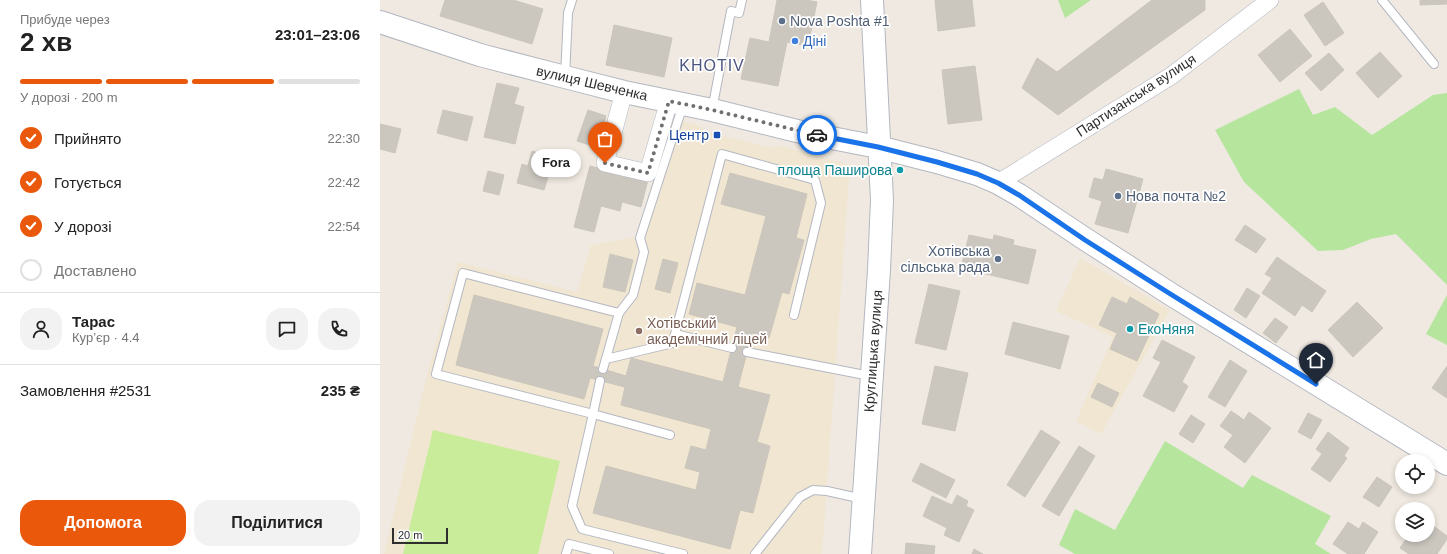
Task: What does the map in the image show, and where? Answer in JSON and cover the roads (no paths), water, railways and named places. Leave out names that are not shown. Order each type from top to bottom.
[{"type":"street","name":"Круглицька вулиця","points":[[860,554],[879,270],[882,200],[878,147],[872,0]]},
{"type":"street","name":"Партизанська вулиця","points":[[998,183],[1171,76],[1270,0]]},
{"type":"street","name":"вулиця Шевченка","points":[[380,22],[480,55],[624,92],[712,110],[801,132],[878,147]]},
{"type":"street","points":[[624,92],[605,163],[648,173],[676,102]]},
{"type":"street","points":[[878,147],[937,162],[977,174],[998,183],[1019,195],[1085,240],[1172,295],[1447,464]]},
{"type":"lane","points":[[565,77],[568,13],[572,0]]},
{"type":"lane","points":[[712,110],[731,11],[739,13],[742,0]]},
{"type":"lane","points":[[1382,0],[1434,64]]},
{"type":"lane","points":[[603,369],[619,313],[633,295],[644,252],[640,238],[676,102]]},
{"type":"lane","points":[[606,359],[672,342],[722,154],[815,180],[821,203],[794,315]]},
{"type":"lane","points":[[619,313],[463,273],[436,374],[670,435]]},
{"type":"lane","points":[[675,334],[732,348]]},
{"type":"lane","points":[[747,352],[871,376]]},
{"type":"lane","points":[[600,381],[572,506],[582,529],[683,554]]},
{"type":"lane","points":[[755,554],[800,497],[806,493],[813,490],[827,491],[864,499]]},
{"type":"lane","points":[[566,554],[569,544],[609,554]]},
{"type":"place","name":"Nova Poshta #1","points":[[782,21]]},
{"type":"place","name":"Діні","points":[[795,41]]},
{"type":"place","name":"Центр","points":[[717,135]]},
{"type":"place","name":"Fora","points":[[605,163]]},
{"type":"place","name":"площа Паширова","points":[[900,170]]},
{"type":"place","name":"Нова почта №2","points":[[1118,196]]},
{"type":"place","name":"Хотівська сільська рада","points":[[998,259]]},
{"type":"place","name":"ЕкоНяня","points":[[1130,329]]},
{"type":"place","name":"Хотівський академічний ліцей","points":[[639,331]]},
{"type":"district","name":"KHOTIV","points":[[712,65]]}]
